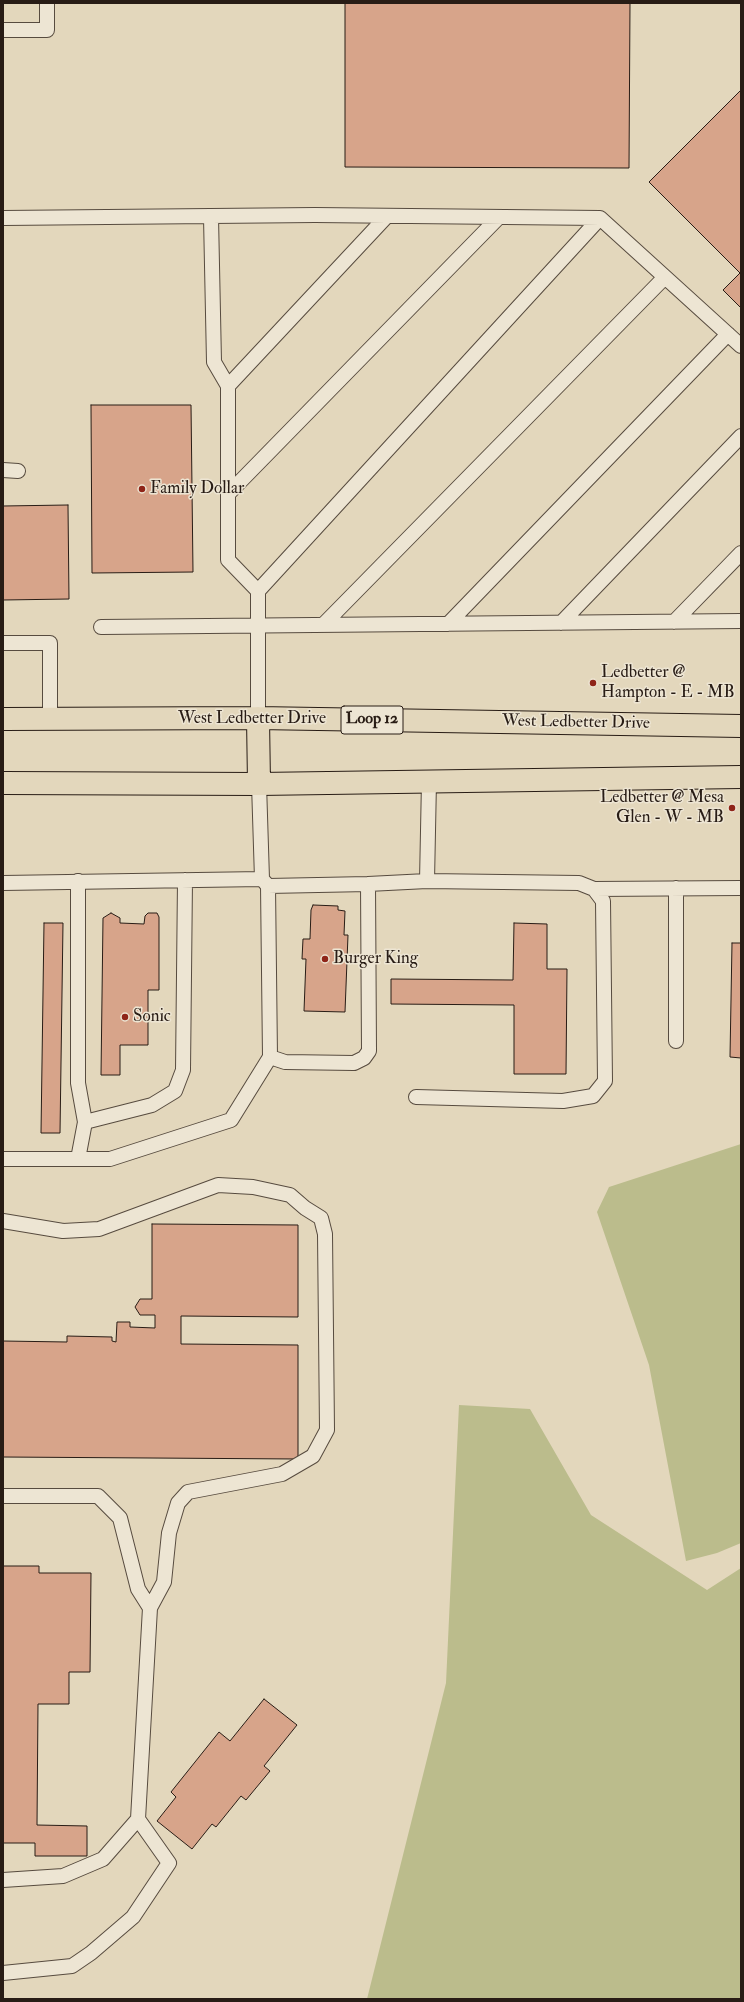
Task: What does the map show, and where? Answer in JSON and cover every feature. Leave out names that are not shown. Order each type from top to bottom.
[{"type":"main road","name":"West Ledbetter Drive","points":[[3,719],[258,718],[741,726]]},
{"type":"main road","points":[[258,718],[259,784]]},
{"type":"main road","points":[[684,777],[741,772]]},
{"type":"main road","points":[[3,783],[259,784],[684,777],[741,778]]},
{"type":"lane","points":[[3,30],[47,30],[47,3]]},
{"type":"lane","points":[[228,386],[387,216]]},
{"type":"lane","points":[[3,218],[387,216],[600,218],[741,346]]},
{"type":"lane","points":[[211,217],[214,362],[228,386],[228,560],[258,591]]},
{"type":"lane","points":[[228,494],[499,217]]},
{"type":"lane","points":[[258,718],[258,591],[600,218]]},
{"type":"lane","points":[[323,625],[666,277]]},
{"type":"lane","points":[[448,624],[728,334]]},
{"type":"lane","points":[[561,623],[741,436]]},
{"type":"lane","points":[[3,470],[18,471]]},
{"type":"lane","points":[[674,622],[741,553]]},
{"type":"lane","points":[[101,627],[741,621]]},
{"type":"lane","points":[[3,643],[50,643],[50,719]]},
{"type":"lane","points":[[427,881],[429,781]]},
{"type":"lane","points":[[3,1160],[110,1160],[230,1120],[270,1057],[265,883],[259,784]]},
{"type":"lane","points":[[85,1122],[152,1105],[175,1091],[183,1070],[185,880]]},
{"type":"lane","points":[[3,882],[185,880],[265,883],[368,884],[427,881],[579,883],[594,889],[741,888]]},
{"type":"lane","points":[[78,881],[78,1083],[85,1122],[78,1160]]},
{"type":"lane","points":[[270,1057],[285,1062],[354,1063],[364,1058],[369,1051],[368,884]]},
{"type":"lane","points":[[676,888],[676,1041]]},
{"type":"lane","points":[[416,1097],[563,1101],[593,1096],[606,1081],[603,901],[594,889]]},
{"type":"lane","points":[[3,1221],[63,1232],[99,1228],[218,1185],[253,1187],[290,1194],[305,1208],[321,1218],[325,1234],[327,1430],[313,1456],[282,1474],[188,1492],[178,1503],[169,1533],[164,1582],[150,1608],[138,1819],[103,1859],[63,1876],[3,1880]]},
{"type":"lane","points":[[3,1496],[98,1496],[120,1518],[138,1589],[150,1608]]},
{"type":"lane","points":[[3,1973],[72,1966],[91,1953],[133,1917],[169,1863],[138,1819]]},
{"type":"green space","points":[[741,1144],[741,1543],[717,1553],[686,1561],[649,1365],[597,1212],[609,1187]]},
{"type":"green space","points":[[459,1405],[530,1409],[591,1515],[707,1590],[741,1568],[741,1999],[367,1999],[446,1683]]},
{"type":"building","points":[[345,3],[630,3],[629,168],[345,167]]},
{"type":"building","points":[[741,90],[741,308],[723,290],[740,273],[649,182]]},
{"type":"building","name":"Family Dollar","points":[[91,405],[191,405],[193,572],[92,573]]},
{"type":"building","points":[[68,505],[69,599],[3,600],[3,506]]},
{"type":"building","name":"Burger King","points":[[313,905],[338,906],[338,910],[345,911],[344,935],[348,935],[345,1012],[304,1011],[306,959],[302,959],[303,939],[310,939],[311,910]]},
{"type":"building","name":"Sonic","points":[[111,913],[120,918],[120,923],[144,924],[145,916],[148,913],[157,913],[159,917],[159,990],[148,990],[148,1045],[120,1045],[120,1075],[101,1075],[103,918]]},
{"type":"building","points":[[44,923],[63,923],[60,1133],[41,1133]]},
{"type":"building","points":[[514,923],[547,924],[547,969],[567,969],[566,1074],[514,1074],[514,1005],[391,1004],[391,979],[513,980]]},
{"type":"building","points":[[732,943],[741,943],[741,1058],[730,1057]]},
{"type":"building","points":[[152,1224],[298,1225],[298,1317],[181,1316],[181,1344],[298,1345],[298,1459],[3,1457],[3,1341],[67,1342],[67,1336],[112,1337],[112,1341],[116,1342],[117,1322],[130,1322],[130,1327],[155,1328],[155,1315],[140,1315],[135,1307],[140,1299],[152,1299]]},
{"type":"building","points":[[3,1566],[39,1566],[39,1573],[91,1573],[90,1672],[69,1672],[69,1704],[38,1704],[37,1825],[87,1826],[87,1856],[35,1856],[35,1843],[3,1843]]},
{"type":"building","points":[[264,1699],[297,1725],[264,1766],[270,1771],[246,1800],[241,1796],[216,1827],[212,1824],[192,1849],[157,1821],[176,1797],[171,1792],[219,1732],[230,1741]]},
{"type":"place","name":"Family Dollar","points":[[142,489]]},
{"type":"place","name":"Ledbetter @ Hampton - E - MB","points":[[593,683]]},
{"type":"place","name":"Ledbetter @ Mesa Glen - W - MB","points":[[732,808]]},
{"type":"place","name":"Burger King","points":[[325,959]]},
{"type":"place","name":"Sonic","points":[[125,1017]]}]
